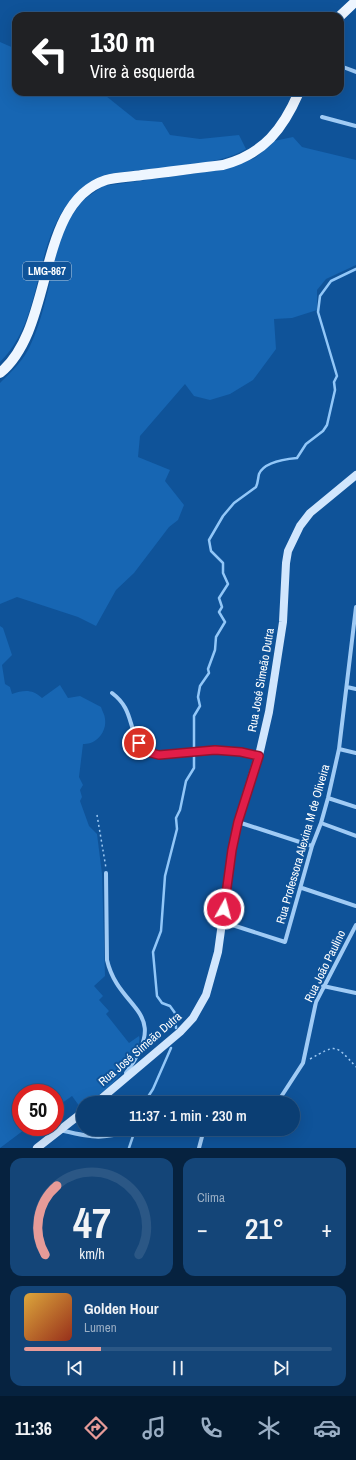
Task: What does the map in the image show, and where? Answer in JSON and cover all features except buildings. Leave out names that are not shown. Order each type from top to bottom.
[{"type":"main road","points":[[344,12],[355,2]]},
{"type":"main road","name":"LMG-867","points":[[0,373],[14,359],[29,331],[58,234],[66,215],[84,193],[107,180],[223,165],[237,161],[256,152],[282,126],[291,112],[297,96]]},
{"type":"main road","name":"Rua José Simeão Dutra","points":[[105,1096],[180,1032],[193,1018],[201,1006],[212,977],[223,922],[232,850],[238,822],[259,756],[269,712],[278,662],[288,550],[300,526],[310,513],[356,475]]},
{"type":"main road","points":[[64,1127],[76,1117]]},
{"type":"main road","points":[[37,1148],[52,1136]]},
{"type":"street","points":[[344,67],[356,72]]},
{"type":"street","points":[[322,117],[356,126]]},
{"type":"street","name":"Rua Professora Alexina M de Oliveira","points":[[223,922],[286,942],[302,888],[312,846],[321,823],[328,798],[339,749],[346,687],[355,631],[356,607]]},
{"type":"street","points":[[346,687],[356,689]]},
{"type":"street","points":[[112,692],[122,700],[126,707],[139,743],[151,753],[168,755],[215,750],[241,752],[259,756]]},
{"type":"street","points":[[339,749],[356,753]]},
{"type":"street","points":[[328,798],[356,806]]},
{"type":"street","points":[[238,822],[312,846]]},
{"type":"street","points":[[321,823],[356,836]]},
{"type":"street","points":[[106,873],[107,960],[109,968],[116,983],[140,1012],[146,1030],[141,1048],[134,1063],[115,1088]]},
{"type":"street","points":[[302,888],[356,906]]},
{"type":"street","name":"Rua João Paulino","points":[[303,1063],[312,1016],[323,986],[356,925]]},
{"type":"street","points":[[323,986],[356,993]]},
{"type":"street","points":[[282,1096],[303,1063]]},
{"type":"street","points":[[64,1131],[76,1134]]},
{"type":"street","points":[[86,1136],[105,1138],[111,1136]]},
{"type":"street","points":[[200,1148],[203,1136]]},
{"type":"path","points":[[97,815],[106,873]]},
{"type":"path","points":[[303,1063],[329,1048],[335,1048],[340,1049],[356,1067]]},
{"type":"shaded area","points":[[0,42],[12,47],[12,96],[106,96],[136,120],[162,122],[170,135],[200,139],[239,135],[246,149],[234,155],[191,165],[105,175],[91,182],[71,200],[57,221],[48,245],[27,319],[16,342],[0,362]]},
{"type":"shaded area","points":[[293,137],[302,147],[356,160],[356,265],[326,279],[317,290],[317,310],[292,318],[274,319],[276,349],[253,380],[230,394],[210,400],[194,396],[185,384],[140,436],[138,457],[170,470],[165,481],[184,505],[178,520],[169,527],[134,573],[116,590],[96,626],[78,617],[17,597],[0,604],[0,383],[22,359],[34,338],[47,294],[61,235],[67,222],[82,201],[103,186],[226,169],[255,158],[274,141]]},
{"type":"shaded area","points":[[0,626],[3,628],[12,655],[2,665],[5,684],[10,687],[12,694],[28,691],[35,693],[42,698],[60,685],[68,698],[80,696],[101,707],[105,716],[104,729],[100,737],[88,744],[83,744],[79,777],[83,785],[80,790],[82,797],[80,801],[89,826],[97,834],[102,874],[105,976],[94,986],[103,996],[99,1000],[109,1011],[106,1014],[129,1043],[139,1036],[139,1041],[134,1055],[124,1070],[107,1089],[97,1096],[76,1096],[76,1102],[72,1096],[64,1102],[64,1084],[12,1084],[12,1136],[16,1136],[0,1148]]},
{"type":"waterway","points":[[194,749],[194,716],[200,706],[198,697],[200,686],[209,673],[208,669],[215,650],[216,637],[225,622],[219,612],[222,607],[219,598],[228,584],[223,573],[223,563],[211,551],[209,540],[223,516],[234,503],[256,487],[259,474],[262,470],[270,464],[297,458],[306,444],[323,431],[327,425],[335,390],[334,382],[337,376],[318,312],[320,296],[331,281],[356,269]]},
{"type":"waterway","points":[[176,1028],[175,1013],[170,1006],[162,1003],[157,996],[153,952],[161,931],[165,876],[177,829],[176,818],[180,810],[186,781],[194,768],[194,757]]},
{"type":"waterway","points":[[148,1096],[171,1048]]},
{"type":"waterway","points":[[129,1148],[133,1136]]},
{"type":"route","points":[[139,743],[151,753],[159,755],[215,750],[241,752],[259,756],[238,822],[232,850],[224,909]]}]
